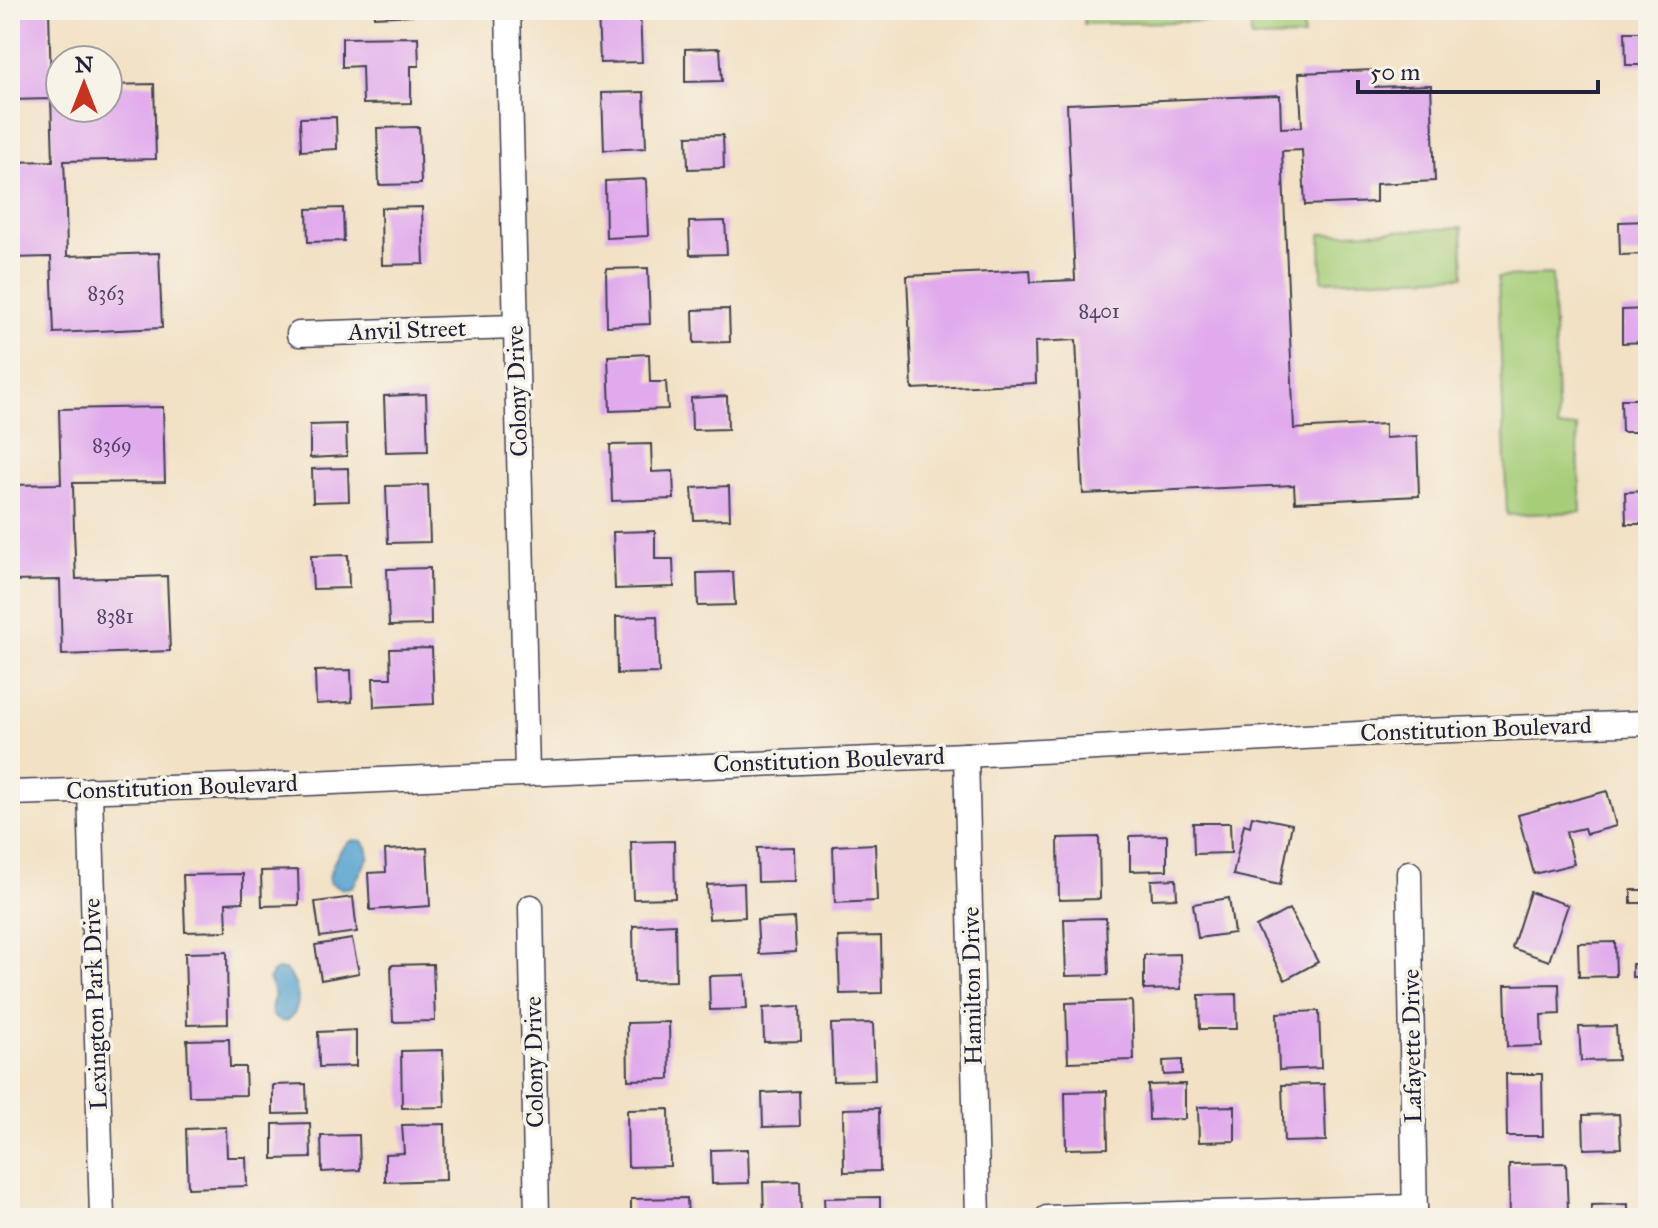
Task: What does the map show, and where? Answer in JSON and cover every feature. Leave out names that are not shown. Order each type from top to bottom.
[{"type":"street","name":"Colony Drive","points":[[508,10],[527,772]]},
{"type":"street","name":"Anvil Street","points":[[299,334],[515,327]]},
{"type":"street","name":"Constitution Boulevard","points":[[10,793],[966,755],[1396,732],[1648,723]]},
{"type":"street","name":"Hamilton Drive","points":[[966,755],[978,1218]]},
{"type":"street","name":"Lexington Park Drive","points":[[90,790],[102,1218]]},
{"type":"street","name":"Lafayette Drive","points":[[1409,873],[1415,1213]]},
{"type":"street","name":"Colony Drive","points":[[531,907],[537,1218]]},
{"type":"street","points":[[1047,1218],[1415,1213]]},
{"type":"green space","points":[[1084,10],[1225,10],[1225,21],[1084,24]]},
{"type":"green space","points":[[1251,10],[1303,10],[1304,37],[1251,38]]},
{"type":"green space","points":[[1329,10],[1409,10],[1409,14],[1329,15]]},
{"type":"green space","points":[[1462,228],[1464,276],[1322,281],[1321,234]]},
{"type":"green space","points":[[1552,275],[1558,428],[1577,427],[1581,512],[1507,515],[1498,277]]},
{"type":"water","points":[[353,840],[362,841],[369,856],[353,886],[338,887],[329,882],[331,871],[340,852]]},
{"type":"water","points":[[277,970],[285,970],[290,976],[298,996],[296,1010],[287,1021],[277,1020],[272,1014],[275,996],[269,979]]},
{"type":"building","points":[[10,10],[49,10],[50,44],[44,44],[44,99],[10,100]]},
{"type":"building","points":[[374,10],[416,10],[416,15],[374,17]]},
{"type":"building","points":[[598,10],[640,10],[642,62],[600,63]]},
{"type":"building","points":[[1625,32],[1648,32],[1648,65],[1626,65]]},
{"type":"building","points":[[418,37],[419,66],[411,66],[411,103],[363,104],[362,66],[342,67],[342,38]]},
{"type":"building","points":[[720,48],[722,81],[685,82],[685,49]]},
{"type":"building","points":[[1374,70],[1375,87],[1431,85],[1435,181],[1376,184],[1376,202],[1305,205],[1302,150],[1282,151],[1294,429],[1385,424],[1385,438],[1417,436],[1419,496],[1295,502],[1294,485],[1083,494],[1076,340],[1035,342],[1036,383],[912,389],[907,276],[1030,270],[1031,282],[1075,280],[1067,104],[1280,95],[1281,128],[1302,127],[1299,73]]},
{"type":"building","points":[[154,84],[156,159],[64,161],[67,256],[159,253],[162,328],[54,333],[51,257],[10,258],[10,162],[53,161],[52,124],[124,124],[124,85]]},
{"type":"building","points":[[644,92],[646,148],[604,150],[602,93]]},
{"type":"building","points":[[336,117],[337,149],[301,151],[300,118]]},
{"type":"building","points":[[419,127],[421,184],[379,185],[377,128]]},
{"type":"building","points":[[723,135],[724,168],[688,169],[687,136]]},
{"type":"building","points":[[646,179],[648,236],[606,238],[605,181]]},
{"type":"building","points":[[422,207],[424,264],[382,265],[381,208]]},
{"type":"building","points":[[343,208],[344,241],[308,242],[307,209]]},
{"type":"building","points":[[725,221],[727,254],[690,255],[689,222]]},
{"type":"building","points":[[1648,221],[1648,254],[1620,255],[1619,222]]},
{"type":"building","points":[[648,268],[650,324],[607,326],[606,269]]},
{"type":"building","points":[[729,309],[730,342],[694,343],[693,310]]},
{"type":"building","points":[[1648,309],[1648,342],[1622,343],[1622,310]]},
{"type":"building","points":[[649,354],[650,382],[666,382],[668,409],[610,411],[608,356]]},
{"type":"building","points":[[426,394],[428,451],[386,452],[384,396]]},
{"type":"building","points":[[727,396],[728,429],[692,430],[691,398]]},
{"type":"building","points":[[1621,399],[1648,399],[1648,432],[1622,432]]},
{"type":"building","points":[[163,407],[165,482],[73,483],[74,531],[76,579],[167,576],[170,651],[62,655],[60,580],[10,581],[10,485],[61,484],[59,409]]},
{"type":"building","points":[[346,424],[347,456],[310,458],[310,425]]},
{"type":"building","points":[[651,444],[652,472],[673,471],[674,499],[612,501],[610,445]]},
{"type":"building","points":[[348,468],[349,501],[313,502],[312,469]]},
{"type":"building","points":[[428,485],[430,542],[388,543],[386,486]]},
{"type":"building","points":[[729,486],[730,519],[694,520],[692,488]]},
{"type":"building","points":[[1648,491],[1648,524],[1626,524],[1625,492]]},
{"type":"building","points":[[655,531],[655,559],[673,559],[674,587],[615,589],[613,532]]},
{"type":"building","points":[[348,555],[349,588],[313,589],[311,556]]},
{"type":"building","points":[[430,568],[431,625],[389,626],[387,569]]},
{"type":"building","points":[[733,572],[735,605],[698,606],[697,573]]},
{"type":"building","points":[[657,616],[659,673],[617,674],[616,617]]},
{"type":"building","points":[[432,648],[434,704],[374,707],[373,678],[391,678],[390,649]]},
{"type":"building","points":[[351,670],[352,702],[316,704],[315,671]]},
{"type":"building","points":[[1607,791],[1616,826],[1586,834],[1584,828],[1566,832],[1574,864],[1534,874],[1518,815]]},
{"type":"building","points":[[1252,816],[1292,824],[1280,885],[1233,875],[1244,824],[1250,826]]},
{"type":"building","points":[[1193,823],[1230,823],[1231,853],[1194,854]]},
{"type":"building","points":[[1167,835],[1167,870],[1130,871],[1130,836]]},
{"type":"building","points":[[1099,837],[1100,899],[1059,900],[1058,838]]},
{"type":"building","points":[[674,841],[675,898],[633,899],[631,842]]},
{"type":"building","points":[[875,844],[877,901],[835,903],[833,846]]},
{"type":"building","points":[[794,847],[795,881],[758,882],[757,848]]},
{"type":"building","points":[[427,848],[430,906],[370,910],[368,873],[386,872],[385,850]]},
{"type":"building","points":[[298,870],[299,905],[262,906],[261,871]]},
{"type":"building","points":[[243,874],[243,902],[226,903],[227,931],[185,932],[183,875]]},
{"type":"building","points":[[1176,879],[1177,898],[1152,899],[1151,880]]},
{"type":"building","points":[[744,883],[745,917],[709,919],[707,885]]},
{"type":"building","points":[[1631,890],[1648,890],[1648,903],[1631,903]]},
{"type":"building","points":[[1530,892],[1568,905],[1549,961],[1512,948]]},
{"type":"building","points":[[353,897],[357,932],[320,937],[315,902]]},
{"type":"building","points":[[1229,898],[1234,933],[1198,938],[1193,904]]},
{"type":"building","points":[[1289,909],[1318,962],[1285,980],[1256,927]]},
{"type":"building","points":[[794,918],[796,952],[759,954],[757,920]]},
{"type":"building","points":[[1106,918],[1108,975],[1066,976],[1064,919]]},
{"type":"building","points":[[675,924],[676,981],[634,982],[633,926]]},
{"type":"building","points":[[881,936],[882,993],[840,994],[838,937]]},
{"type":"building","points":[[352,939],[359,973],[321,980],[315,945]]},
{"type":"building","points":[[1615,942],[1616,976],[1579,977],[1578,943]]},
{"type":"building","points":[[227,952],[228,1024],[187,1025],[185,953]]},
{"type":"building","points":[[1180,954],[1181,989],[1144,990],[1144,955]]},
{"type":"building","points":[[433,964],[435,1021],[393,1022],[391,965]]},
{"type":"building","points":[[1632,964],[1642,964],[1642,977],[1632,977]]},
{"type":"building","points":[[745,975],[747,1009],[710,1010],[709,976]]},
{"type":"building","points":[[1559,984],[1560,1014],[1541,1015],[1542,1046],[1507,1047],[1505,985]]},
{"type":"building","points":[[1236,994],[1237,1029],[1200,1029],[1199,995]]},
{"type":"building","points":[[1132,1001],[1134,1060],[1068,1062],[1066,1003]]},
{"type":"building","points":[[800,1006],[801,1041],[764,1042],[763,1008]]},
{"type":"building","points":[[1319,1011],[1321,1068],[1279,1070],[1277,1013]]},
{"type":"building","points":[[669,1022],[670,1079],[628,1080],[627,1023]]},
{"type":"building","points":[[873,1023],[875,1080],[833,1081],[831,1024]]},
{"type":"building","points":[[1616,1026],[1618,1060],[1581,1061],[1579,1027]]},
{"type":"building","points":[[356,1030],[356,1066],[319,1067],[318,1032]]},
{"type":"building","points":[[229,1039],[230,1067],[245,1067],[246,1095],[189,1096],[187,1040]]},
{"type":"building","points":[[443,1050],[445,1107],[402,1108],[401,1051]]},
{"type":"building","points":[[1182,1060],[1182,1074],[1164,1075],[1163,1061]]},
{"type":"building","points":[[1506,1074],[1542,1074],[1543,1136],[1507,1136]]},
{"type":"building","points":[[306,1084],[307,1113],[273,1114],[273,1085]]},
{"type":"building","points":[[1185,1084],[1185,1119],[1149,1120],[1148,1085]]},
{"type":"building","points":[[1324,1084],[1326,1141],[1284,1142],[1282,1085]]},
{"type":"building","points":[[799,1091],[800,1126],[763,1127],[762,1093]]},
{"type":"building","points":[[1107,1091],[1108,1148],[1066,1149],[1065,1092]]},
{"type":"building","points":[[1235,1106],[1235,1141],[1199,1142],[1198,1107]]},
{"type":"building","points":[[879,1108],[880,1171],[844,1172],[843,1109]]},
{"type":"building","points":[[669,1109],[670,1166],[628,1167],[627,1110]]},
{"type":"building","points":[[1619,1114],[1621,1148],[1584,1149],[1583,1115]]},
{"type":"building","points":[[310,1123],[311,1158],[273,1159],[273,1124]]},
{"type":"building","points":[[445,1124],[446,1180],[385,1182],[385,1154],[404,1153],[402,1125]]},
{"type":"building","points":[[226,1127],[227,1157],[246,1157],[247,1186],[188,1188],[186,1129]]},
{"type":"building","points":[[359,1135],[360,1170],[322,1172],[321,1136]]},
{"type":"building","points":[[748,1149],[749,1183],[712,1184],[711,1150]]},
{"type":"building","points":[[1566,1163],[1568,1211],[1550,1212],[1550,1218],[1510,1218],[1509,1164]]},
{"type":"building","points":[[800,1181],[801,1215],[764,1217],[763,1182]]},
{"type":"building","points":[[880,1197],[880,1218],[825,1218],[824,1198]]},
{"type":"building","points":[[687,1198],[688,1218],[631,1218],[631,1199]]},
{"type":"building","points":[[1628,1204],[1628,1218],[1591,1218],[1591,1205]]}]
